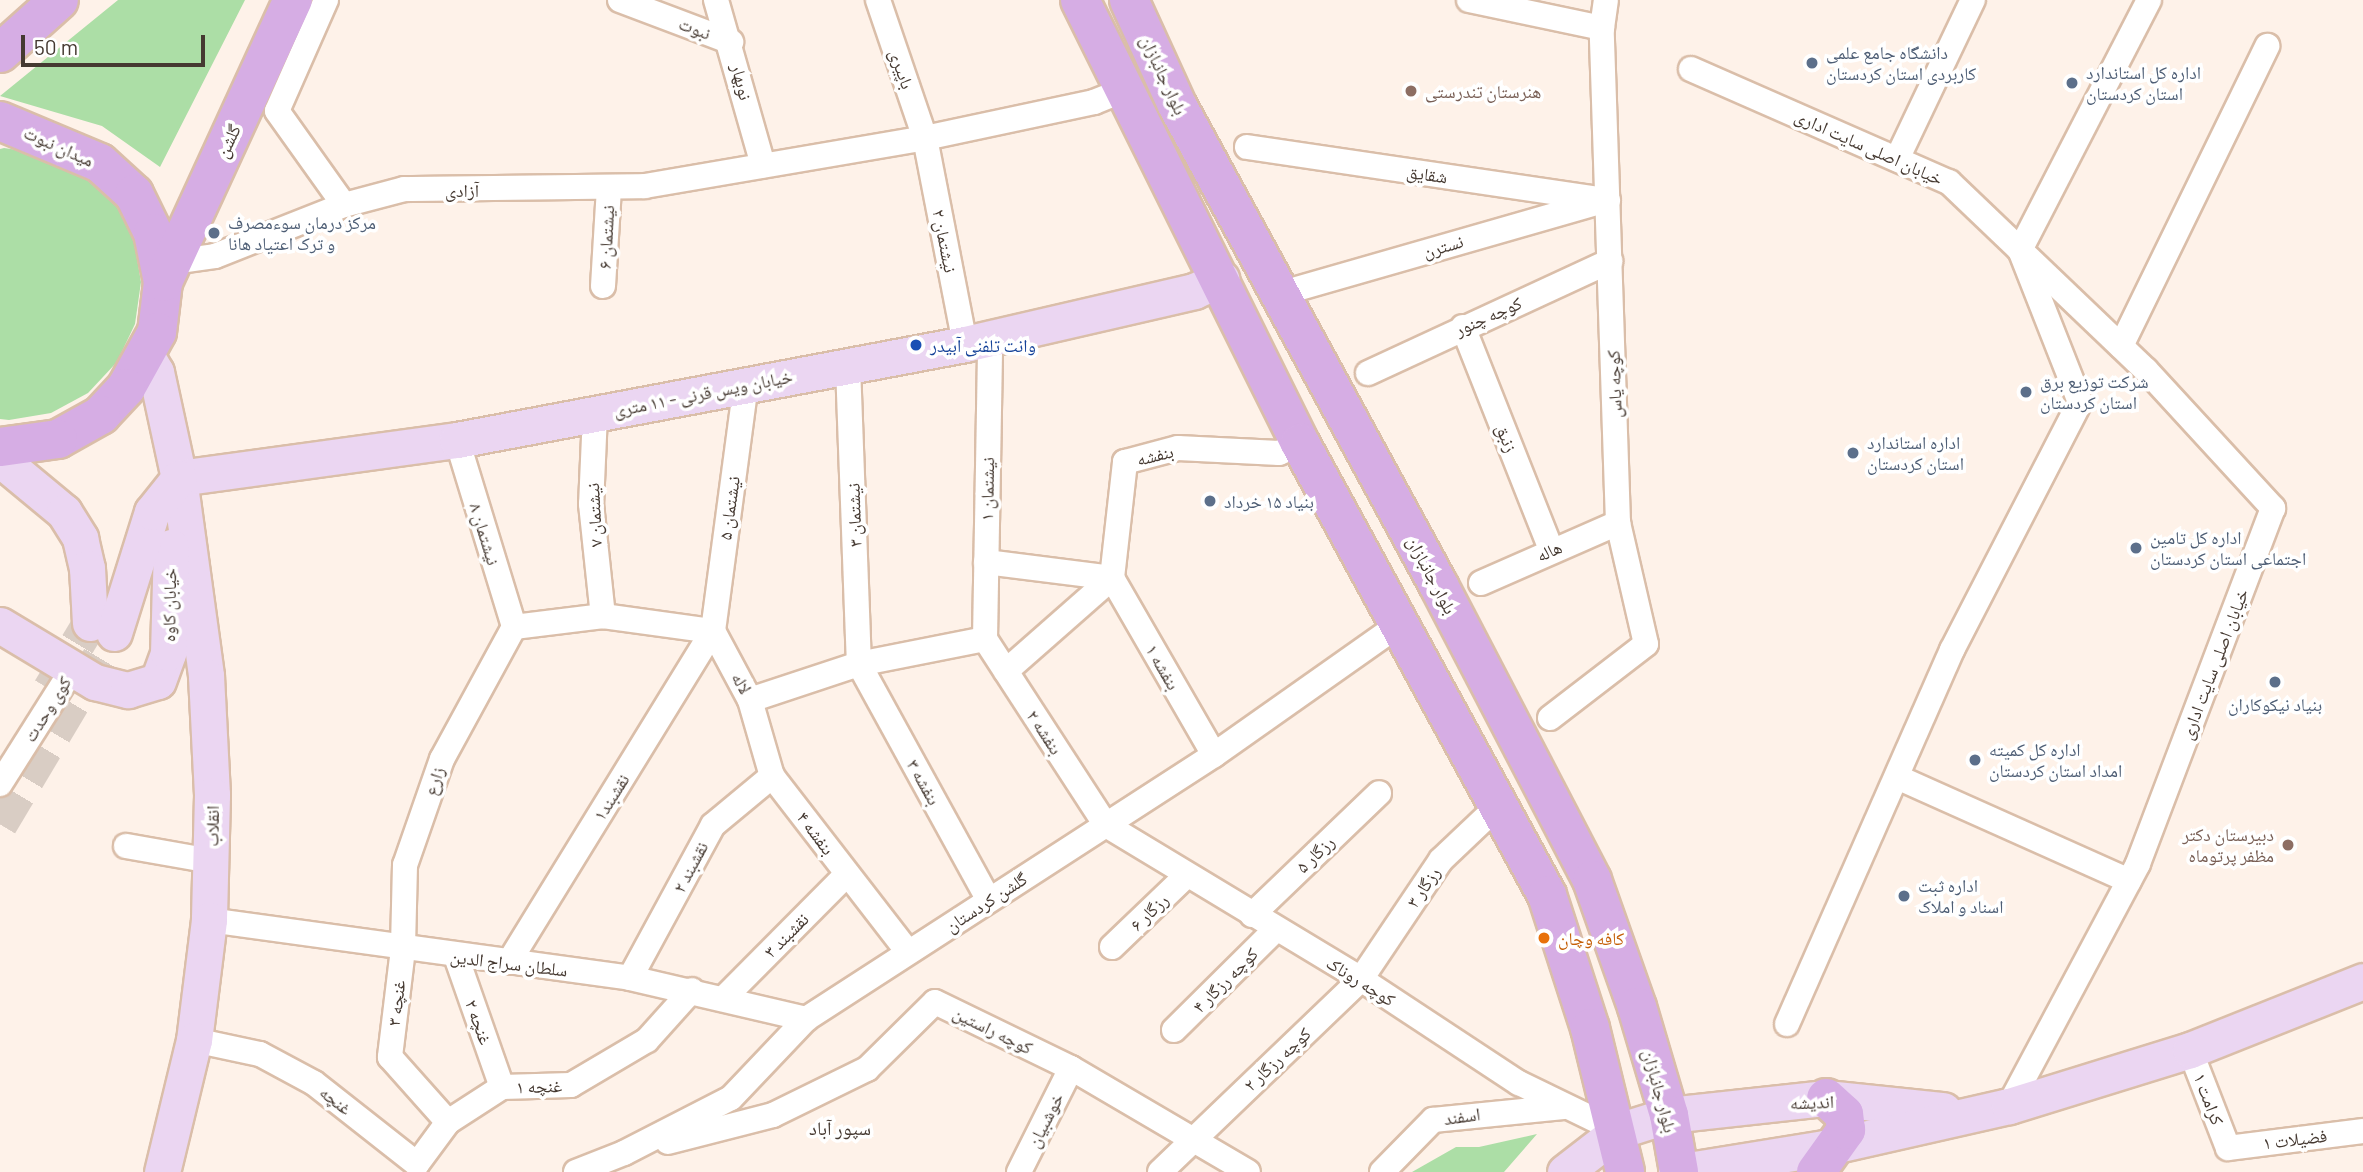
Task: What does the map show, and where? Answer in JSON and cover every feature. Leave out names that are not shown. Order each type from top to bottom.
[{"type":"main road","points":[[0,53],[59,0]]},
{"type":"main road","name":"گلشن","points":[[168,272],[293,0]]},
{"type":"main road","points":[[1080,0],[1221,279],[1300,443],[1547,895],[1618,1131],[1625,1172]]},
{"type":"main road","name":"بلوار جانبازان","points":[[1129,0],[1177,105],[1592,880],[1637,1007],[1669,1115],[1678,1172]]},
{"type":"main road","name":"میدان نبوت","points":[[0,121],[100,163],[134,194],[168,272],[157,332],[126,388],[101,415],[58,439],[0,447]]},
{"type":"main road","name":"خیابان ویس قرنی - ۱۱ متری","points":[[178,478],[457,440],[848,366],[977,341],[1194,292],[1221,279]]},
{"type":"main road","name":"انقلاب","points":[[146,355],[156,372],[178,478],[206,676],[211,861],[209,920],[194,1040],[162,1172]]},
{"type":"main road","points":[[0,459],[64,512],[80,538],[102,628],[152,512],[178,478]]},
{"type":"main road","name":"خیابان کاوه","points":[[0,625],[95,682],[128,690],[158,681],[168,653],[171,543],[178,478]]},
{"type":"main road","name":"اندیشه","points":[[1678,1172],[1826,1158],[2009,1106],[2190,1050],[2363,981]]},
{"type":"main road","points":[[1826,1098],[1844,1114],[1846,1130],[1826,1158]]},
{"type":"main road","name":"اندیشه","points":[[1618,1131],[1669,1115],[1826,1098],[1943,1110],[2009,1106]]},
{"type":"main road","points":[[1565,1172],[1618,1131]]},
{"type":"street","points":[[327,0],[277,111],[344,205]]},
{"type":"street","name":"نبوت","points":[[620,0],[732,42]]},
{"type":"street","name":"نوبهار","points":[[716,0],[732,42],[763,164]]},
{"type":"street","name":"باپیری","points":[[878,0],[926,138]]},
{"type":"street","points":[[1469,0],[1602,28]]},
{"type":"street","name":"کوچه یاس","points":[[1550,718],[1646,644],[1618,523],[1602,28],[1606,0]]},
{"type":"street","points":[[1898,159],[1973,0]]},
{"type":"street","points":[[1787,1024],[1952,650],[2080,402],[2021,250],[2149,0]]},
{"type":"street","points":[[2121,346],[2267,46]]},
{"type":"street","name":"خیابان اصلی سایت اداری","points":[[1691,69],[1949,182],[2121,346],[2273,508],[2129,880],[2009,1106]]},
{"type":"street","name":"آزادی","points":[[168,272],[344,205],[404,189],[645,186],[926,138],[1094,102],[1124,90]]},
{"type":"street","name":"۲ نیشتمان","points":[[926,138],[977,341]]},
{"type":"street","name":"شقایق","points":[[1247,147],[1608,200]]},
{"type":"street","name":"نیشتمان ۶","points":[[603,286],[609,187]]},
{"type":"street","name":"نسترن","points":[[1279,294],[1608,200]]},
{"type":"street","name":"کوچه چنور","points":[[1368,373],[1610,261]]},
{"type":"street","name":"زنبق","points":[[1463,327],[1551,549]]},
{"type":"street","name":"نیشتمان ۱","points":[[977,341],[986,562],[985,639]]},
{"type":"street","name":"نیشتمان ۳","points":[[848,366],[859,664]]},
{"type":"street","name":"نیشتمان ۵","points":[[713,631],[746,385]]},
{"type":"street","name":"نیشتمان ۷","points":[[595,414],[591,504],[603,616]]},
{"type":"street","name":"نیشتمان ۸","points":[[457,440],[514,627]]},
{"type":"street","name":"بنفشه","points":[[1112,578],[1125,463],[1178,448],[1279,453],[1300,443]]},
{"type":"street","name":"هاله","points":[[1480,583],[1551,549],[1618,523]]},
{"type":"street","points":[[986,562],[1112,578]]},
{"type":"street","points":[[1006,671],[1112,578]]},
{"type":"street","name":"بنفشه ۱","points":[[1112,578],[1214,755]]},
{"type":"street","points":[[514,627],[603,616],[713,631]]},
{"type":"street","name":"گلشن کردستان","points":[[576,1172],[624,1153],[731,1098],[806,1019],[1214,755],[1398,625]]},
{"type":"street","name":"زارع","points":[[403,949],[405,865],[442,759],[514,627]]},
{"type":"street","name":"لاله","points":[[713,631],[750,700],[859,664],[985,639]]},
{"type":"street","name":"نقشبند۱","points":[[509,962],[713,631]]},
{"type":"street","name":"بنفشه ۲","points":[[985,639],[1106,825]]},
{"type":"street","name":"بنفشه ۳","points":[[859,664],[989,900]]},
{"type":"street","name":"کوی وحدت","points":[[0,784],[72,670]]},
{"type":"street","name":"بنفشه ۴","points":[[750,700],[772,776],[908,952]]},
{"type":"street","name":"نقشبند ۲","points":[[631,978],[713,825],[772,776]]},
{"type":"street","points":[[1897,777],[2129,880]]},
{"type":"street","name":"رزگار ۵","points":[[1252,915],[1379,793]]},
{"type":"street","name":"رزگار ۳","points":[[1361,979],[1441,860],[1498,806]]},
{"type":"street","name":"کوچه روناک","points":[[1106,825],[1275,930],[1361,979],[1519,1083],[1618,1131]]},
{"type":"street","points":[[125,846],[211,861]]},
{"type":"street","name":"نقشبند ۳","points":[[725,997],[847,874]]},
{"type":"street","name":"رزگار ۶","points":[[1112,947],[1186,876]]},
{"type":"street","name":"سلطان سراج الدین","points":[[209,920],[403,949],[631,978],[725,997],[806,1019]]},
{"type":"street","name":"کوچه رزگار ۴","points":[[1174,1030],[1275,930]]},
{"type":"street","name":"غنچه ۳","points":[[403,949],[390,1057],[448,1122]]},
{"type":"street","name":"غنچه ۲","points":[[456,956],[502,1087]]},
{"type":"street","name":"کوچه رزگار ۲","points":[[1160,1172],[1192,1138],[1361,979]]},
{"type":"street","name":"غنچه ۱","points":[[448,1122],[502,1087],[571,1085],[647,1040],[692,990]]},
{"type":"street","name":"کوچه راستین","points":[[624,1153],[773,1115],[867,1069],[935,1002],[1071,1068],[1248,1172]]},
{"type":"street","name":"غنچه","points":[[194,1040],[260,1054],[314,1083],[417,1164],[448,1122]]},
{"type":"street","name":"کرامت ۱","points":[[2190,1050],[2228,1148]]},
{"type":"street","name":"خوشبیان","points":[[1019,1172],[1071,1068]]},
{"type":"street","name":"اسفند","points":[[1382,1172],[1433,1120],[1564,1107]]},
{"type":"street","name":"فضیلات ۱","points":[[2228,1148],[2363,1131]]},
{"type":"green space","points":[[118,0],[245,0],[160,167],[102,126],[0,96]]},
{"type":"green space","points":[[0,149],[46,154],[84,173],[115,203],[134,240],[141,282],[135,324],[117,362],[88,393],[51,413],[9,420],[0,419]]},
{"type":"green space","points":[[1537,1134],[1504,1172],[1412,1172],[1456,1147],[1479,1147]]},
{"type":"tunnel","points":[[50,689],[90,623]]},
{"type":"tunnel","points":[[0,824],[114,633]]},
{"type":"place","name":"دانشگاه جامع علمی کاربردی استان کردستان","points":[[1812,63]]},
{"type":"place","name":"اداره کل استاندارد استان کردستان","points":[[2072,83]]},
{"type":"place","name":"هنرستان تندرستی","points":[[1411,91]]},
{"type":"place","name":"مرکز درمان سوءمصرف و ترک اعتیاد هانا","points":[[214,233]]},
{"type":"place","name":"وانت تلفنی آبیدر","points":[[916,345]]},
{"type":"place","name":"شرکت توزیع برق استان کردستان","points":[[2026,392]]},
{"type":"place","name":"اداره استاندارد استان کردستان","points":[[1853,453]]},
{"type":"place","name":"بنیاد ۱۵ خرداد","points":[[1210,501]]},
{"type":"place","name":"اداره کل تامین اجتماعی استان کردستان","points":[[2136,548]]},
{"type":"place","name":"بنیاد نیکوکاران","points":[[2275,682]]},
{"type":"place","name":"اداره کل کمیته امداد استان کردستان","points":[[1975,760]]},
{"type":"place","name":"دبیرستان دکتر مظفر پرتوماه","points":[[2288,845]]},
{"type":"place","name":"اداره ثبت اسناد و املاک","points":[[1904,896]]},
{"type":"place","name":"کافه وچان","points":[[1544,938]]},
{"type":"district","name":"سپور آباد","points":[[840,1128]]}]
